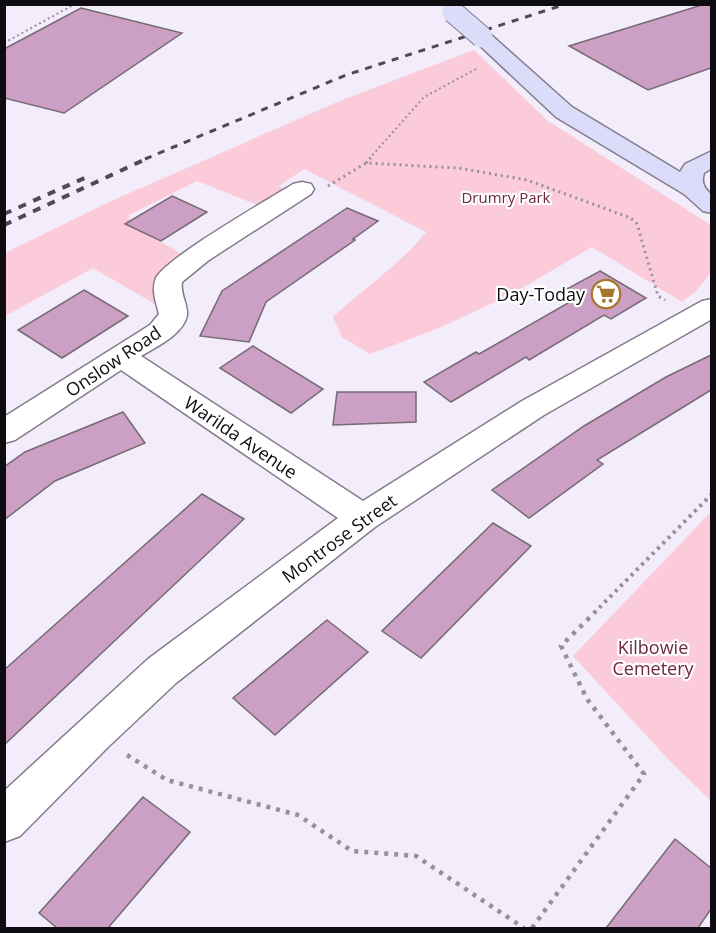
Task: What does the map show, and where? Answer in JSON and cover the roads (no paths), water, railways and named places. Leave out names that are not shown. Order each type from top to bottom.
[{"type":"street","points":[[447,8],[502,54],[564,112],[692,189],[711,206]]},
{"type":"street","points":[[641,157],[707,159]]},
{"type":"street","points":[[692,189],[689,178],[693,169],[707,159]]},
{"type":"street","name":"Onslow Road","points":[[4,432],[169,323],[173,314],[167,291],[169,279],[179,269],[302,189]]},
{"type":"street","name":"Montrose Street","points":[[4,821],[93,734],[162,671],[363,518],[577,381],[703,313]]},
{"type":"street","name":"Warilda Avenue","points":[[120,356],[363,518]]},
{"type":"railway","points":[[145,159],[346,75],[566,4]]},
{"type":"railway","points":[[4,225],[148,158]]},
{"type":"railway","points":[[4,214],[89,176]]},
{"type":"place","name":"Day-Today","points":[[606,294]]},
{"type":"park label","name":"Drumry Park","points":[[506,197]]},
{"type":"park label","name":"Kilbowie Cemetery","points":[[653,657]]}]
